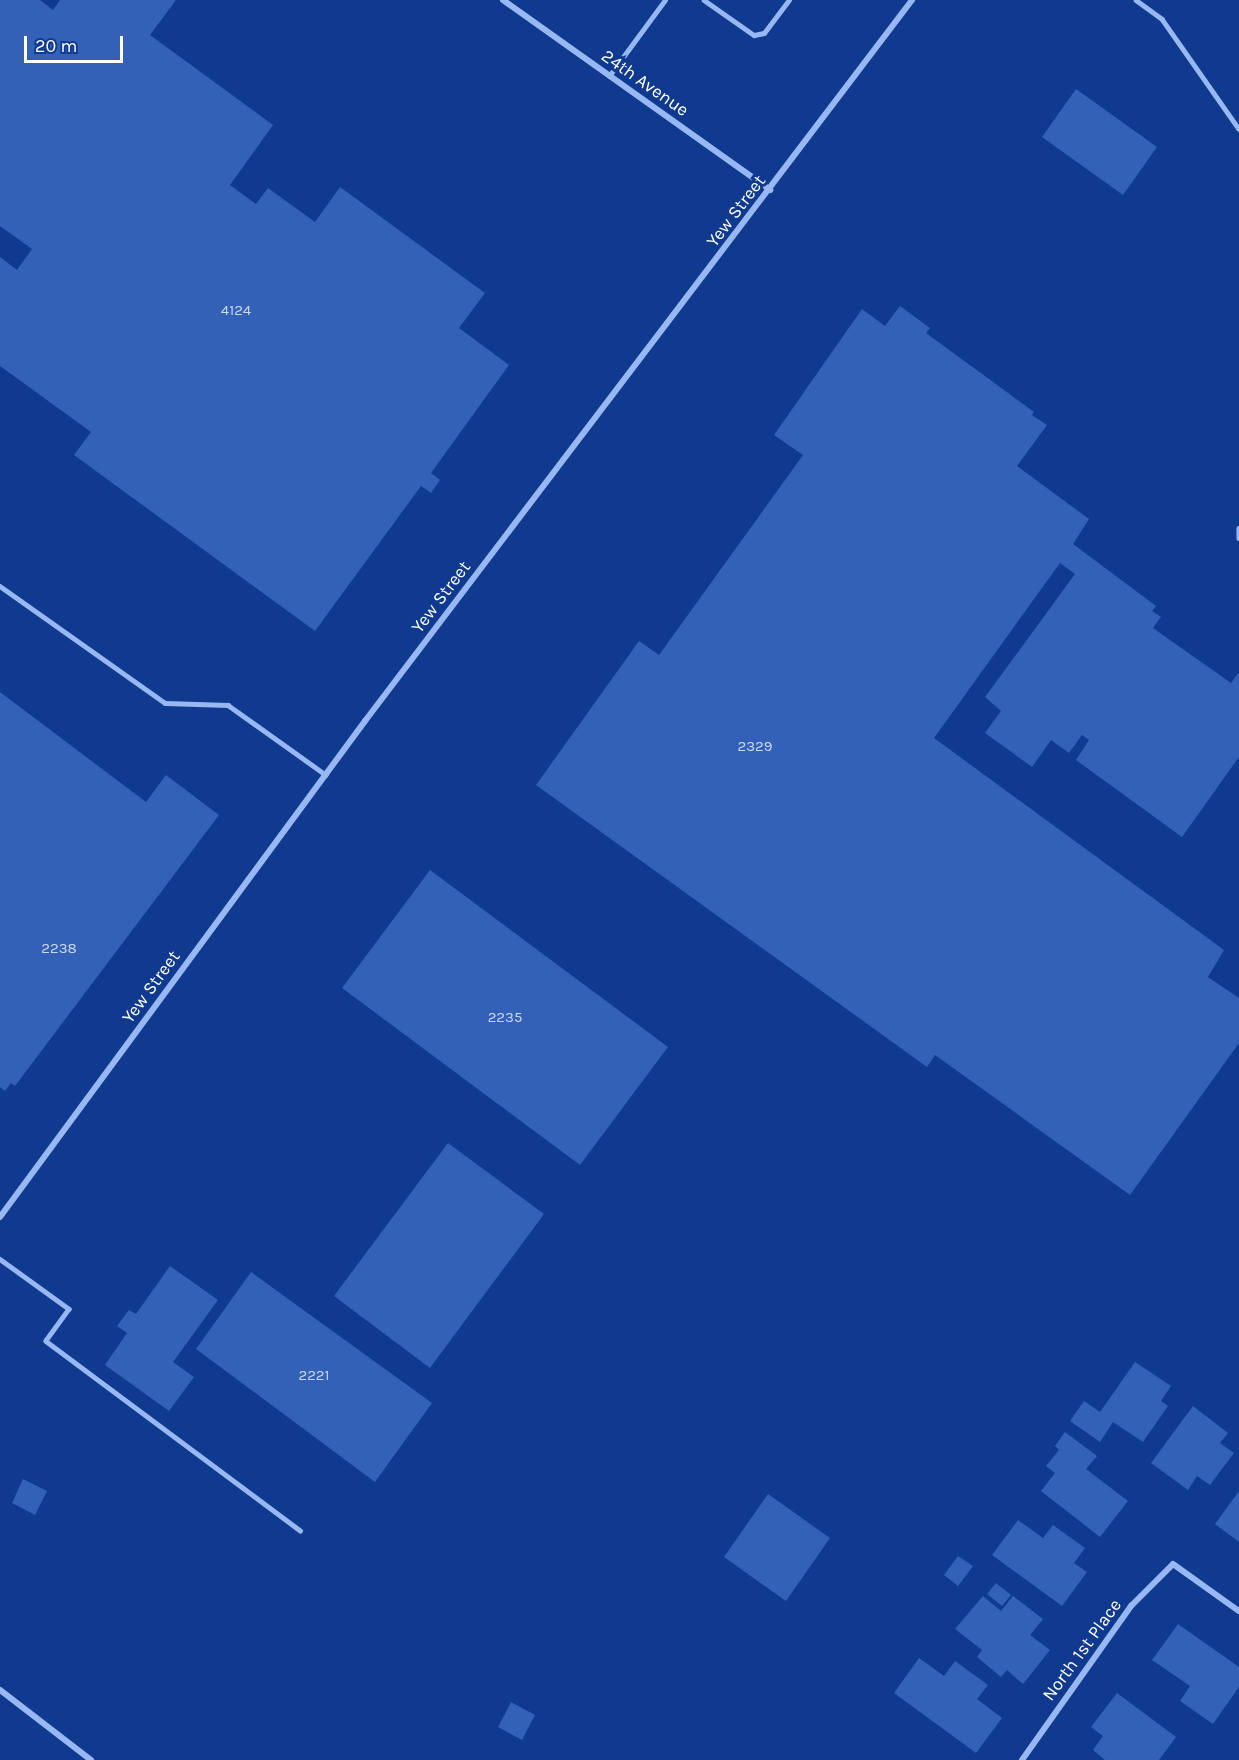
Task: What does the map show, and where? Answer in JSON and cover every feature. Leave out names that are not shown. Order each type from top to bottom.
[{"type":"street","name":"24th Avenue","points":[[502,0],[770,190]]},
{"type":"street","name":"Yew Street","points":[[0,1217],[326,775],[912,0]]},
{"type":"street","name":"North 1st Place","points":[[1022,1760],[1131,1606],[1173,1564],[1239,1611]]},
{"type":"street","points":[[0,1690],[91,1760]]},
{"type":"lane","points":[[609,76],[665,0]]},
{"type":"lane","points":[[704,0],[754,35],[764,33],[789,0]]},
{"type":"lane","points":[[1136,0],[1162,19],[1239,129]]},
{"type":"lane","points":[[1239,528],[1239,538]]},
{"type":"lane","points":[[0,586],[165,703],[228,705],[326,775]]},
{"type":"lane","points":[[0,1259],[69,1310],[46,1341],[300,1530]]},
{"type":"building","points":[[0,0],[40,0],[53,10],[60,0],[176,0],[150,35],[273,125],[230,185],[256,204],[268,188],[315,222],[340,187],[485,293],[459,328],[509,365],[431,473],[440,480],[431,493],[421,486],[315,631],[74,455],[91,432],[0,366],[0,257],[17,270],[32,249],[0,226]]},
{"type":"building","points":[[1076,89],[1157,147],[1123,195],[1042,137]]},
{"type":"building","points":[[900,306],[930,328],[926,333],[1034,412],[1032,415],[1047,425],[1017,466],[1089,519],[1073,544],[1156,606],[1152,611],[1161,617],[1153,628],[1231,683],[1239,672],[1239,757],[1182,837],[1076,760],[1089,740],[1082,735],[1069,753],[1051,740],[1032,767],[985,733],[1001,711],[985,697],[1075,574],[1060,563],[934,738],[1224,950],[1208,977],[1239,998],[1239,1043],[1130,1195],[935,1055],[927,1067],[536,785],[639,641],[659,655],[803,455],[774,435],[862,309],[885,326]]},
{"type":"building","points":[[0,692],[146,802],[166,775],[219,815],[15,1086],[11,1083],[5,1091],[0,1087]]},
{"type":"building","points":[[430,870],[668,1047],[580,1165],[342,988]]},
{"type":"building","points":[[448,1143],[544,1214],[430,1368],[334,1296]]},
{"type":"building","points":[[170,1266],[218,1300],[173,1362],[194,1377],[169,1411],[105,1365],[127,1333],[117,1326],[129,1310],[136,1314]]},
{"type":"building","points":[[251,1272],[432,1403],[375,1482],[196,1349]]},
{"type":"building","points":[[1135,1362],[1171,1386],[1161,1401],[1168,1406],[1143,1442],[1113,1422],[1100,1442],[1070,1421],[1084,1401],[1100,1412]]},
{"type":"building","points":[[1193,1406],[1228,1433],[1220,1443],[1234,1453],[1210,1485],[1197,1476],[1188,1490],[1151,1463]]},
{"type":"building","points":[[1065,1432],[1097,1456],[1086,1469],[1128,1501],[1100,1537],[1041,1491],[1055,1473],[1046,1466],[1059,1450],[1055,1446]]},
{"type":"building","points":[[23,1479],[47,1491],[35,1515],[12,1503]]},
{"type":"building","points":[[1239,1491],[1239,1542],[1215,1524]]},
{"type":"building","points":[[768,1494],[830,1538],[786,1601],[724,1557]]},
{"type":"building","points":[[1018,1520],[1043,1538],[1053,1525],[1085,1548],[1074,1563],[1087,1572],[1062,1606],[992,1555]]},
{"type":"building","points":[[958,1556],[973,1566],[958,1586],[944,1575]]},
{"type":"building","points":[[996,1583],[1011,1595],[1002,1606],[987,1594]]},
{"type":"building","points":[[983,1596],[1001,1611],[1013,1596],[1043,1619],[1030,1635],[1050,1650],[1023,1684],[1007,1670],[1001,1677],[977,1657],[982,1650],[955,1629]]},
{"type":"building","points":[[1178,1624],[1239,1667],[1239,1687],[1213,1724],[1180,1701],[1190,1686],[1152,1660]]},
{"type":"building","points":[[919,1658],[944,1676],[955,1661],[988,1685],[977,1699],[1002,1718],[976,1753],[894,1693]]},
{"type":"building","points":[[1117,1693],[1176,1737],[1159,1760],[1105,1760],[1093,1750],[1103,1736],[1091,1727]]},
{"type":"building","points":[[511,1702],[535,1715],[522,1740],[498,1727]]}]
